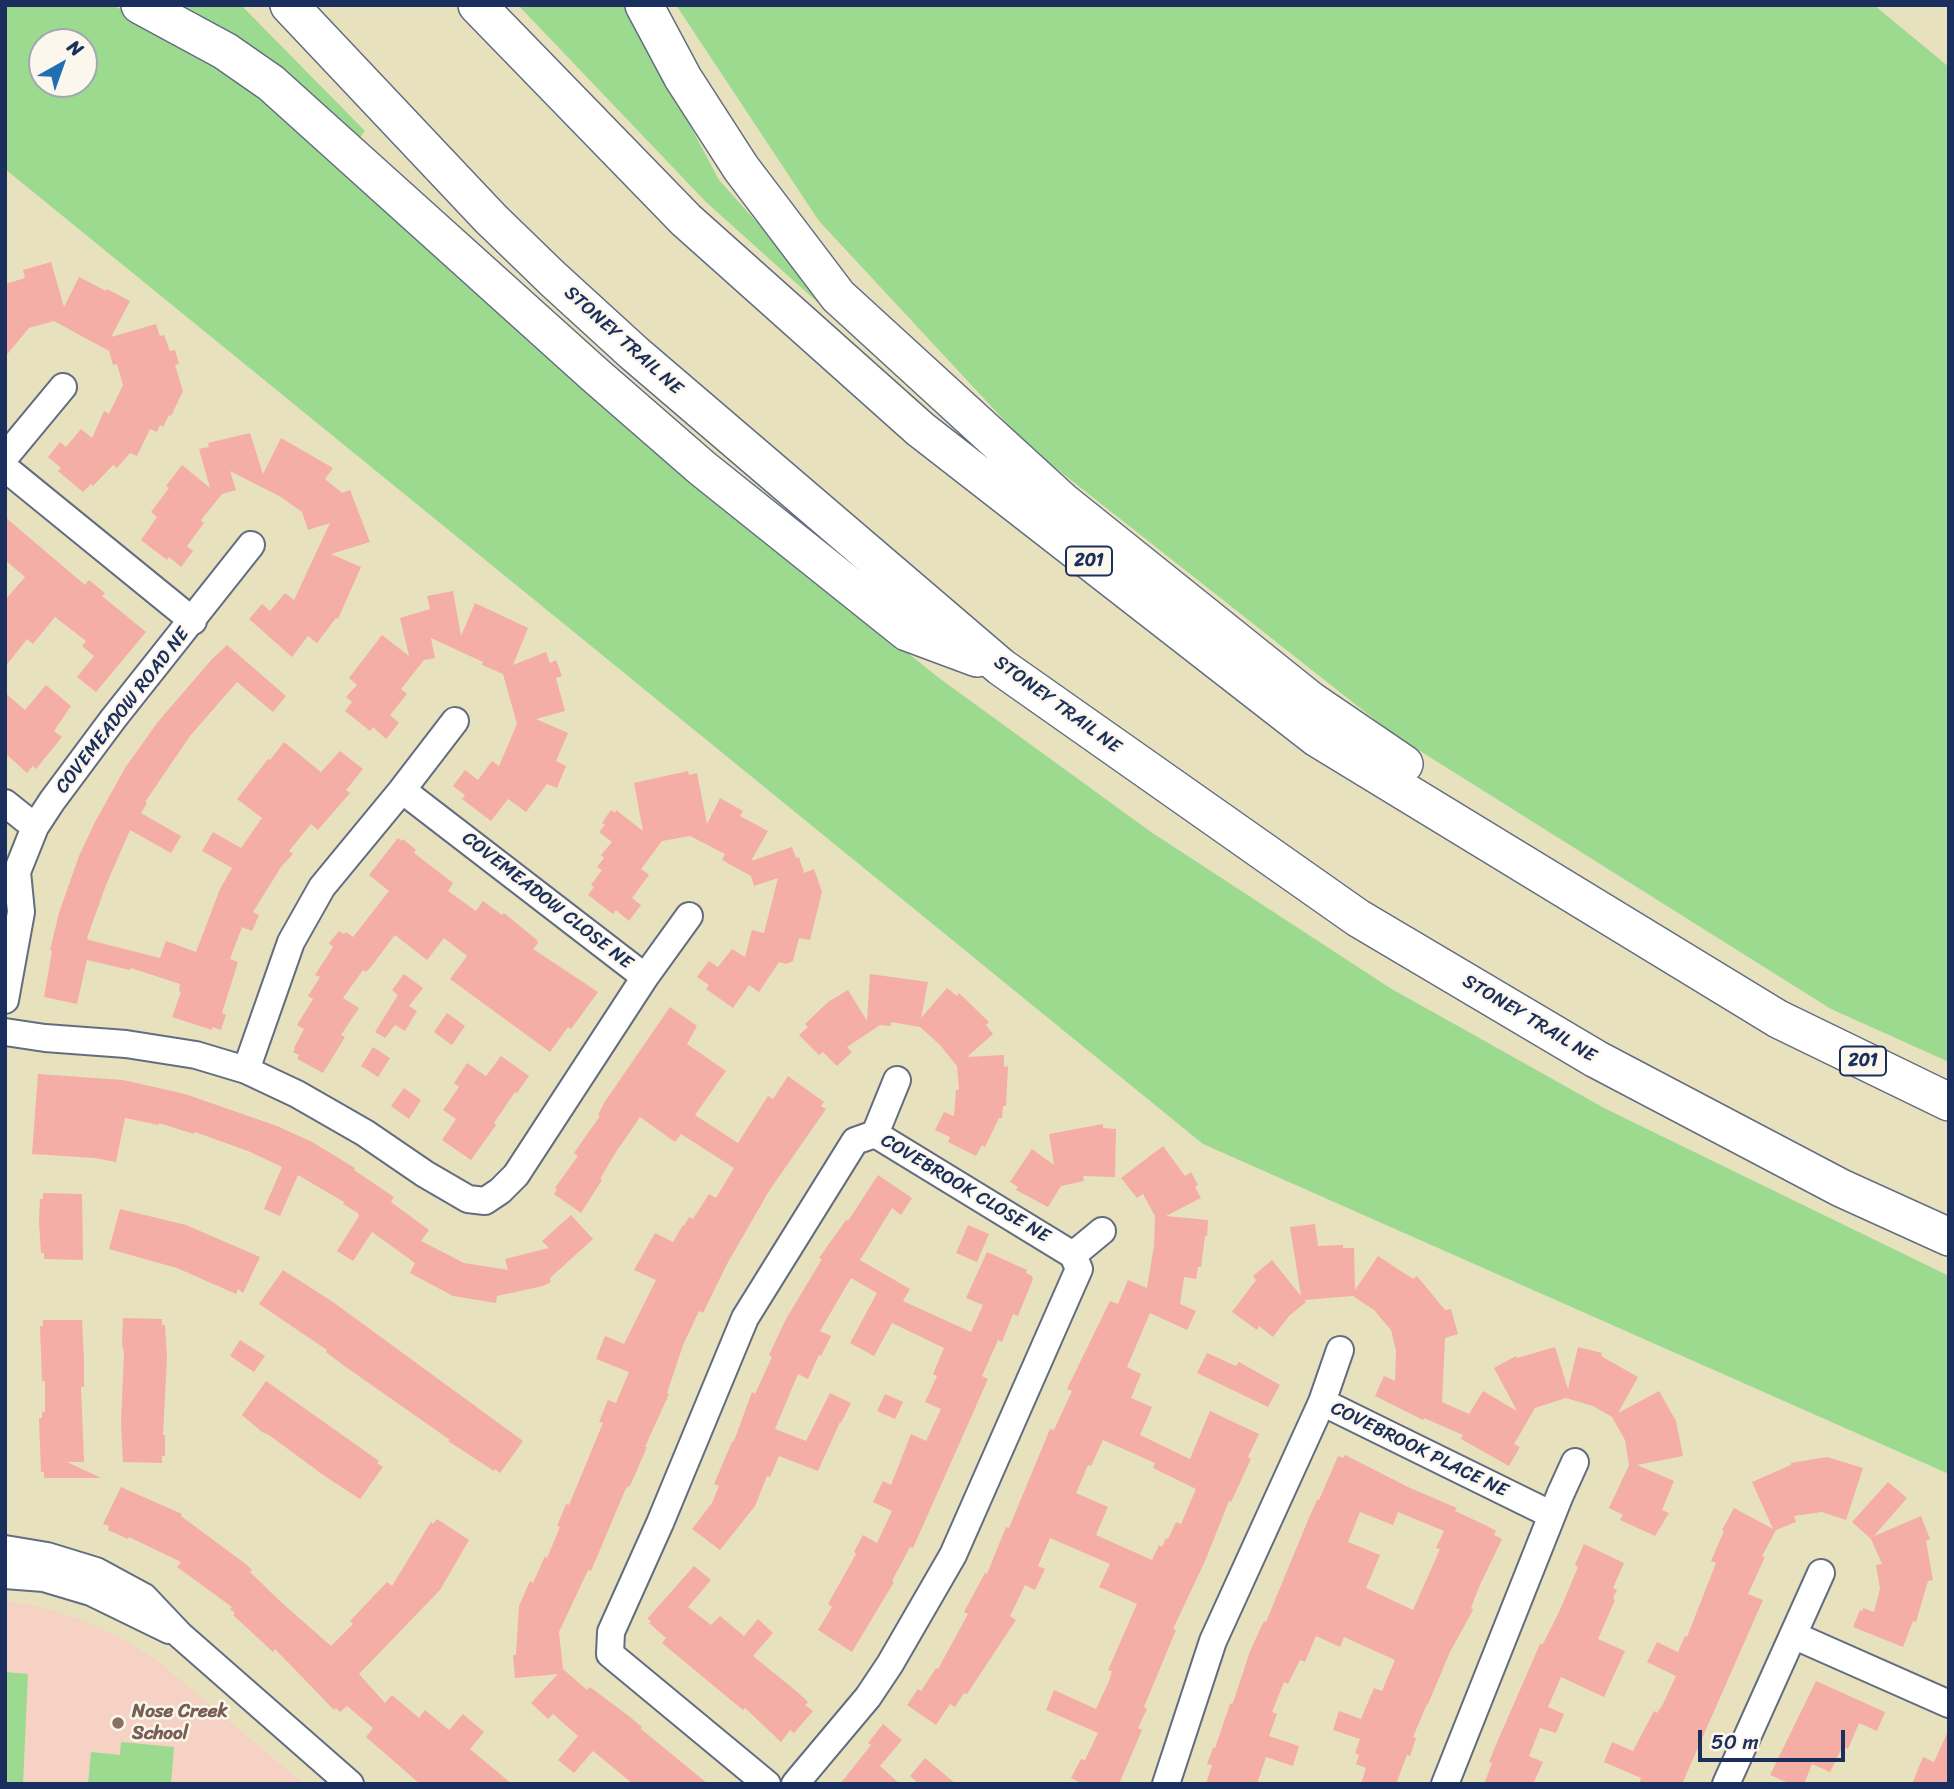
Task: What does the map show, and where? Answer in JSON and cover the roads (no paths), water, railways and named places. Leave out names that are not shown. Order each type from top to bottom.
[{"type":"highway","points":[[140,5],[225,51],[271,83],[702,468],[907,632],[1001,667]]},
{"type":"highway","points":[[266,5],[491,219]]},
{"type":"highway","name":"STONEY TRAIL NE","points":[[289,5],[491,219],[634,353],[1001,667],[1370,925],[1596,1059],[1841,1188],[1949,1237]]},
{"type":"highway","name":"201","points":[[477,5],[686,220],[920,429],[1317,738],[1778,1019],[1949,1102]]},
{"type":"highway","points":[[643,5],[683,78],[741,168],[838,296],[1062,501],[1310,700],[1778,1019]]},
{"type":"street","points":[[5,457],[63,387]]},
{"type":"street","name":"COVEMEADOW ROAD NE","points":[[5,468],[193,621],[113,719],[35,827],[11,878],[21,912],[5,1000]]},
{"type":"street","points":[[193,621],[251,545]]},
{"type":"street","points":[[246,1070],[291,942],[322,887],[455,722]]},
{"type":"street","name":"COVEMEADOW CLOSE NE","points":[[5,1032],[126,1044],[195,1055],[246,1070],[320,1107],[468,1199],[485,1201],[516,1175],[645,976],[402,789]]},
{"type":"street","points":[[5,803],[35,827]]},
{"type":"street","points":[[645,976],[689,916]]},
{"type":"street","points":[[875,1134],[897,1080]]},
{"type":"street","name":"COVEBROOK CLOSE NE","points":[[767,1784],[610,1654],[611,1632],[660,1523],[745,1318],[855,1140],[875,1134],[1073,1255]]},
{"type":"street","points":[[795,1784],[867,1698],[890,1664],[953,1555],[1079,1269],[1073,1255],[1102,1231]]},
{"type":"street","points":[[1322,1402],[1340,1350]]},
{"type":"street","name":"COVEBROOK PLACE NE","points":[[1166,1784],[1213,1641],[1322,1402],[1552,1515]]},
{"type":"street","points":[[1445,1784],[1575,1462]]},
{"type":"street","points":[[5,1549],[47,1556],[96,1571],[144,1597],[180,1635],[351,1784]]},
{"type":"street","points":[[1726,1784],[1821,1573]]},
{"type":"street","points":[[5,1575],[44,1578],[91,1592],[180,1635]]},
{"type":"street","points":[[1793,1635],[1949,1704]]},
{"type":"place","name":"Nose Creek School","points":[[118,1723]]}]
